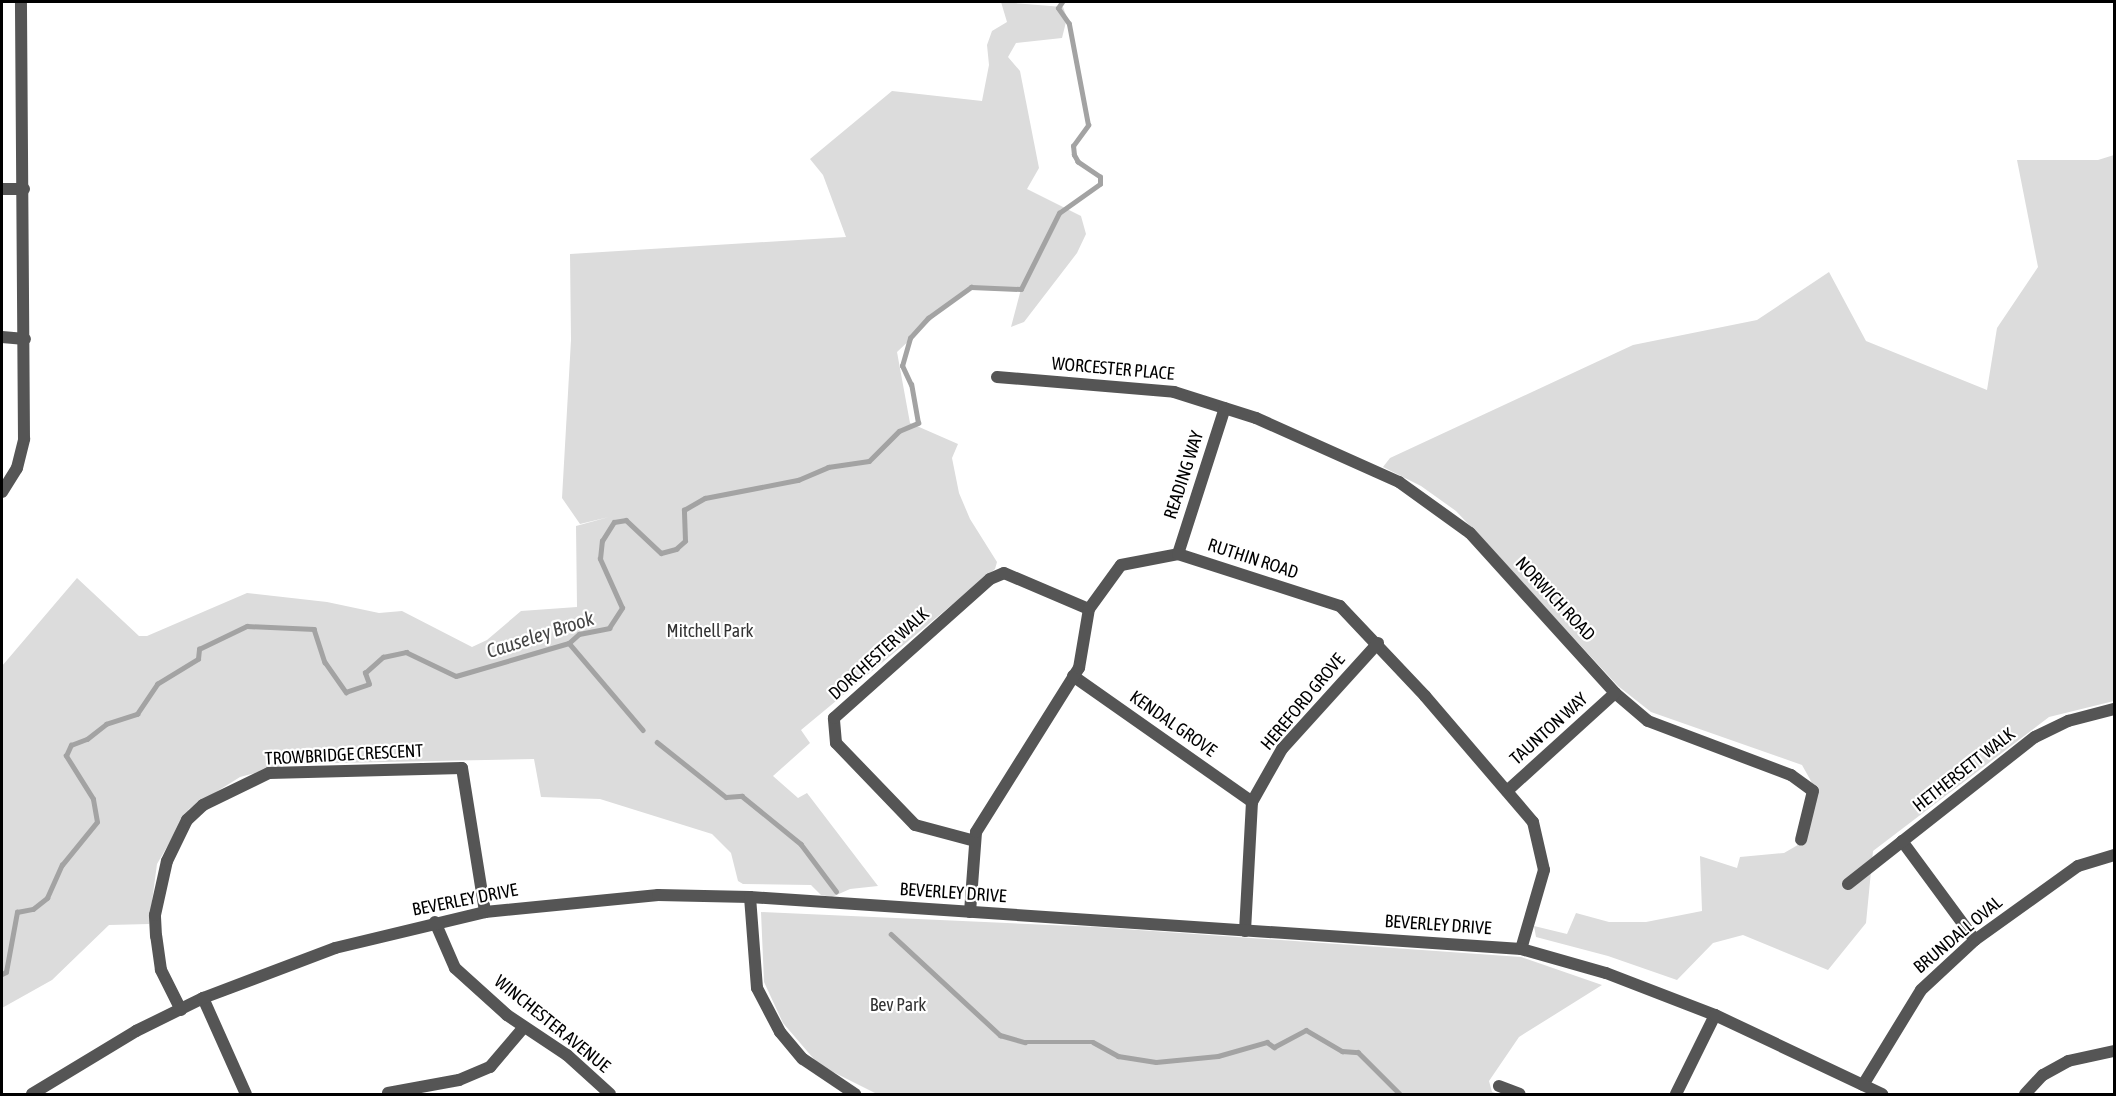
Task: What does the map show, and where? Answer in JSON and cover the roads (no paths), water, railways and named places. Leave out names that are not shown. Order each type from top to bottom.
[{"type":"street","points":[[2,492],[17,468],[24,439],[21,2]]},
{"type":"street","points":[[2,189],[24,189]]},
{"type":"street","points":[[2,337],[25,339]]},
{"type":"street","name":"WORCESTER PLACE","points":[[997,377],[1174,392],[1225,408]]},
{"type":"street","name":"READING WAY","points":[[1178,554],[1225,408]]},
{"type":"street","name":"NORWICH ROAD","points":[[1225,408],[1399,482],[1435,504],[1470,533],[1615,693],[1648,721],[1791,775],[1813,791],[1801,840]]},
{"type":"street","name":"RUTHIN ROAD","points":[[970,912],[975,841],[1004,783],[1079,668],[1089,609],[1121,565],[1178,554],[1340,606],[1378,643],[1507,791],[1533,822],[1544,870],[1521,949]]},
{"type":"street","name":"DORCHESTER WALK","points":[[975,841],[915,825],[836,743],[834,718],[990,579],[1004,573],[1089,609]]},
{"type":"street","name":"HEREFORD GROVE","points":[[1245,930],[1252,802],[1282,749],[1378,643]]},
{"type":"street","name":"KENDAL GROVE","points":[[1073,676],[1252,802]]},
{"type":"street","name":"TAUNTON WAY","points":[[1507,791],[1615,693]]},
{"type":"street","name":"HETHERSETT WALK","points":[[1848,884],[2035,737],[2068,721],[2115,709]]},
{"type":"street","name":"TROWBRIDGE CRESCENT","points":[[181,1010],[161,970],[156,936],[155,915],[167,861],[187,820],[202,806],[269,773],[462,768],[485,912]]},
{"type":"street","points":[[1902,841],[1975,940]]},
{"type":"street","name":"BRUNDALL OVAL","points":[[1863,1085],[1921,990],[1975,940],[2078,866],[2115,855]]},
{"type":"street","name":"BEVERLEY DRIVE","points":[[32,1095],[136,1031],[203,998],[335,948],[435,922],[485,912],[658,895],[750,897],[1521,949],[1606,973],[1715,1015],[1882,1095]]},
{"type":"street","points":[[750,897],[757,988],[780,1032],[803,1059],[855,1095]]},
{"type":"street","name":"WINCHESTER AVENUE","points":[[435,922],[455,968],[524,1026],[567,1055],[610,1095]]},
{"type":"street","points":[[203,998],[246,1095]]},
{"type":"street","points":[[1676,1095],[1715,1015]]},
{"type":"street","points":[[388,1093],[459,1080],[490,1067],[524,1026]]},
{"type":"street","points":[[2025,1095],[2043,1075],[2068,1061],[2115,1051]]},
{"type":"street","points":[[1499,1086],[1520,1095]]},
{"type":"waterway","name":"Causeley Brook","points":[[2,974],[6,972],[17,912],[33,909],[47,898],[62,865],[97,822],[93,799],[66,756],[71,745],[87,739],[106,724],[137,714],[157,684],[198,659],[199,649],[247,626],[314,629],[325,662],[346,692],[369,684],[365,673],[383,657],[406,652],[456,676],[569,643],[579,634],[609,628],[622,608],[600,559],[602,541],[614,522],[626,520],[661,553],[676,549],[685,541],[684,510],[705,498],[798,480],[828,467],[869,461],[899,431],[918,423],[911,385],[902,366],[910,338],[928,318],[971,287],[1021,289],[1059,213],[1100,184],[1100,177],[1078,162],[1074,155],[1073,146],[1088,125],[1069,24],[1058,8],[1062,2]]},
{"type":"waterway","points":[[569,643],[643,730]]},
{"type":"waterway","points":[[657,742],[726,797],[742,796],[801,844],[836,891]]},
{"type":"waterway","points":[[891,934],[1000,1035],[1025,1042],[1093,1042],[1118,1056],[1156,1062],[1218,1056],[1267,1042],[1274,1047],[1306,1030],[1342,1051],[1358,1052],[1400,1094]]},
{"type":"park label","name":"Mitchell Park","points":[[710,631]]},
{"type":"park label","name":"Bev Park","points":[[898,1005]]}]
